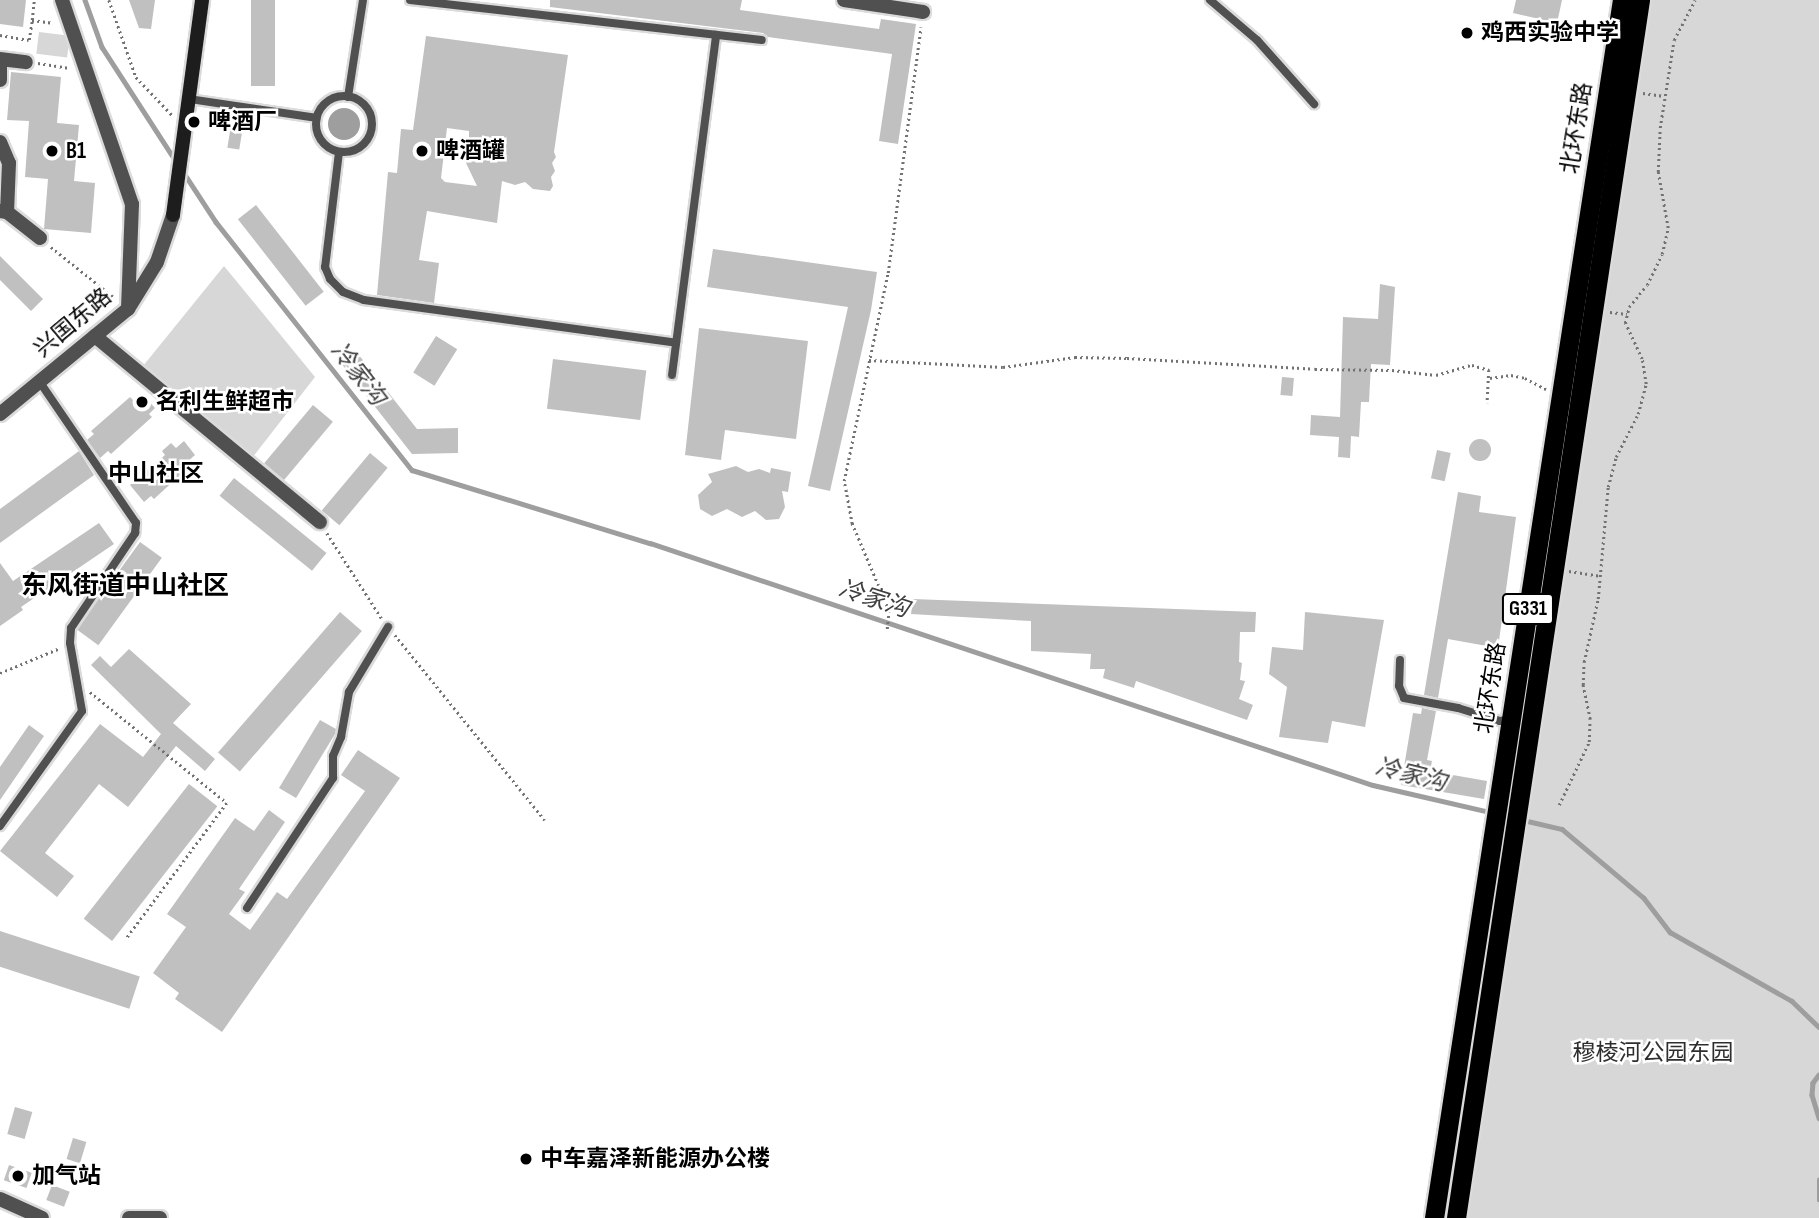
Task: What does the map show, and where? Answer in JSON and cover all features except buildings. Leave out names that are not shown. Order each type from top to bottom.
[{"type":"highway","name":"北环东路","points":[[1434,1218],[1622,0]]},
{"type":"highway","name":"北环东路","points":[[1456,1218],[1640,0]]},
{"type":"main road","points":[[173,215],[202,0]]},
{"type":"street","points":[[62,0],[132,204],[128,309]]},
{"type":"street","points":[[844,0],[923,12]]},
{"type":"street","points":[[0,80],[0,60],[26,62]]},
{"type":"street","points":[[0,142],[9,163],[4,212],[40,239]]},
{"type":"street","name":"兴国东路","points":[[0,414],[128,309],[157,262],[173,215]]},
{"type":"street","points":[[95,336],[320,522]]},
{"type":"street","points":[[0,1199],[42,1218]]},
{"type":"street","points":[[129,1218],[160,1218]]},
{"type":"lane","points":[[348,97],[363,0]]},
{"type":"lane","points":[[410,0],[762,40]]},
{"type":"lane","points":[[1209,0],[1257,40],[1314,104]]},
{"type":"lane","points":[[672,375],[716,35]]},
{"type":"lane","points":[[348,97],[361,102],[368,109],[372,127],[370,136],[358,149],[340,152],[324,144],[318,136],[317,118],[327,102],[348,97]]},
{"type":"lane","points":[[189,99],[317,118]]},
{"type":"lane","points":[[340,152],[325,267],[330,279],[343,292],[364,300],[676,343]]},
{"type":"lane","points":[[0,826],[82,711],[70,643],[71,628],[135,533],[136,523],[39,381]]},
{"type":"lane","points":[[247,908],[333,778],[333,756],[341,737],[349,692],[388,627]]},
{"type":"lane","points":[[1400,660],[1399,686],[1404,698],[1458,708],[1500,721],[1511,719]]},
{"type":"path","points":[[34,0],[26,62],[87,71]]},
{"type":"path","points":[[109,0],[136,77],[185,129]]},
{"type":"path","points":[[1559,805],[1590,743],[1590,719],[1583,685],[1584,662],[1601,576],[1608,487],[1616,457],[1639,414],[1646,384],[1642,359],[1625,323],[1629,307],[1647,285],[1662,254],[1668,228],[1658,172],[1664,96],[1674,40],[1695,0]]},
{"type":"path","points":[[887,629],[889,611],[852,524],[844,481],[888,274],[923,12]]},
{"type":"path","points":[[32,20],[71,25]]},
{"type":"path","points":[[0,35],[29,40]]},
{"type":"path","points":[[1626,90],[1664,96]]},
{"type":"path","points":[[40,239],[128,309]]},
{"type":"path","points":[[869,360],[1003,368],[1075,357],[1127,358],[1315,369],[1392,370],[1436,375],[1472,365],[1489,370],[1487,404]]},
{"type":"path","points":[[1490,378],[1511,375],[1525,378],[1546,389]]},
{"type":"path","points":[[320,522],[388,627],[545,820]]},
{"type":"path","points":[[1555,568],[1601,576]]},
{"type":"path","points":[[0,673],[70,643]]},
{"type":"path","points":[[76,676],[98,700],[227,803],[126,939]]},
{"type":"green space","name":"穆棱河公园东园","points":[[1645,0],[1819,0],[1819,1218],[1462,1218]]},
{"type":"green space","points":[[39,32],[70,36],[67,58],[36,54]]},
{"type":"green space","points":[[224,266],[315,377],[252,458],[143,366]]},
{"type":"shaded area","points":[[344,108],[355,113],[360,124],[355,135],[344,140],[333,135],[328,124],[333,113]]},
{"type":"waterway","name":"冷家沟","points":[[85,0],[102,47],[177,163]]},
{"type":"waterway","name":"冷家沟","points":[[184,173],[216,222],[412,470],[650,543],[1373,785],[1490,812]]},
{"type":"waterway","name":"冷家沟","points":[[1523,820],[1562,829],[1644,898],[1670,932],[1792,1001],[1819,1027]]},
{"type":"waterway","name":"冷家沟","points":[[1819,1075],[1813,1083],[1812,1095],[1819,1118]]},
{"type":"waterway","name":"冷家沟","points":[[1819,1180],[1819,1200]]},
{"type":"place","name":"鸡西实验中学","points":[[1467,33]]},
{"type":"place","name":"啤酒厂","points":[[194,122]]},
{"type":"place","name":"B1","points":[[52,151]]},
{"type":"place","name":"啤酒罐","points":[[422,151]]},
{"type":"place","name":"名利生鲜超市","points":[[142,402]]},
{"type":"place","name":"中车嘉泽新能源办公楼","points":[[526,1159]]},
{"type":"place","name":"加气站","points":[[18,1176]]},
{"type":"district","name":"中山社区","points":[[156,474]]},
{"type":"district","name":"东风街道中山社区","points":[[125,587]]}]
